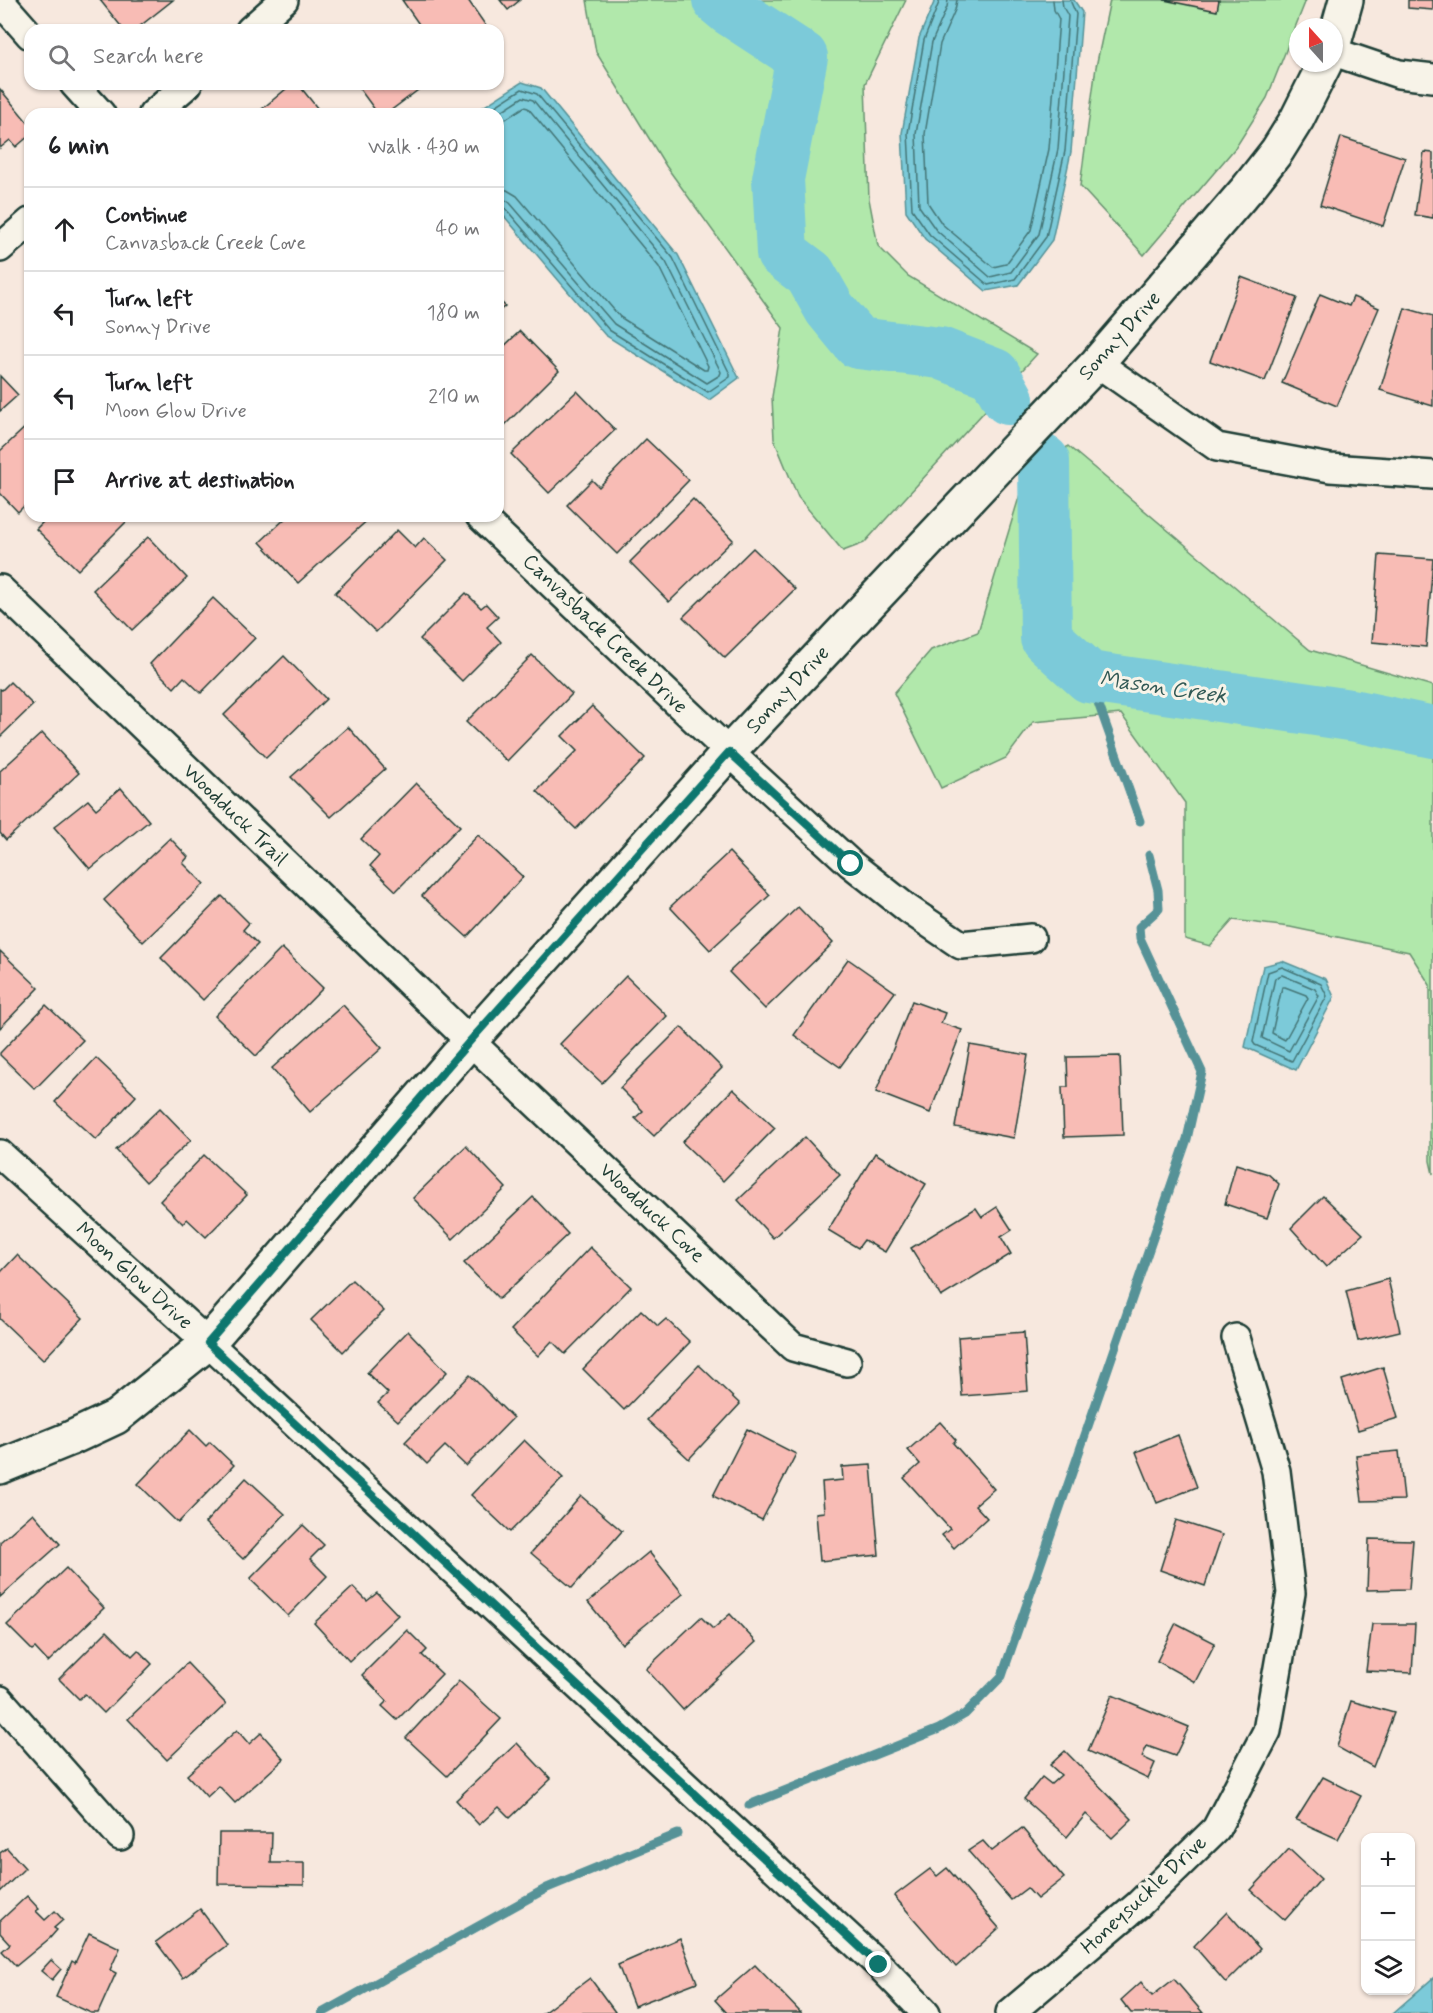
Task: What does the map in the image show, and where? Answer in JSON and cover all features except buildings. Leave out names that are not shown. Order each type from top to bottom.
[{"type":"street","points":[[256,24],[284,0]]},
{"type":"street","points":[[1341,18],[1346,0]]},
{"type":"street","points":[[0,1],[24,27]]},
{"type":"street","points":[[1343,55],[1399,74],[1433,78]]},
{"type":"street","name":"Sonny Drive","points":[[0,1467],[116,1417],[208,1343],[470,1041],[729,752],[1097,363],[1277,151],[1321,72]]},
{"type":"street","points":[[79,90],[96,108]]},
{"type":"street","points":[[160,108],[181,90]]},
{"type":"street","points":[[0,248],[24,227]]},
{"type":"street","points":[[1097,363],[1217,447],[1330,468],[1433,475]]},
{"type":"street","name":"Canvasback Creek Drive","points":[[486,522],[851,864],[908,909],[961,945],[1031,938]]},
{"type":"street","name":"Woodduck Trail","points":[[0,589],[470,1041]]},
{"type":"street","name":"Woodduck Cove","points":[[470,1041],[793,1347],[847,1362]]},
{"type":"street","name":"Moon Glow Drive","points":[[0,1154],[208,1343],[879,1965],[926,2013]]},
{"type":"street","name":"Honeysuckle Drive","points":[[1010,2013],[1138,1905],[1215,1829],[1267,1731],[1291,1593],[1276,1471],[1236,1338]]},
{"type":"street","points":[[0,1700],[120,1836]]},
{"type":"green space","points":[[587,0],[906,0],[865,84],[869,199],[878,246],[908,276],[1037,354],[864,543],[843,551],[798,497],[774,439],[772,397],[783,328],[666,166],[596,52]]},
{"type":"green space","points":[[1110,0],[1306,0],[1299,18],[1289,18],[1289,43],[1267,98],[1236,147],[1144,255],[1080,186],[1096,67]]},
{"type":"green space","points":[[1068,446],[1310,650],[1433,686],[1433,1174],[1430,1161],[1430,985],[1409,952],[1290,927],[1233,920],[1210,946],[1185,939],[1185,803],[1121,714],[1033,722],[1006,758],[941,788],[894,693],[931,650],[978,632],[1020,494]]},
{"type":"water","points":[[935,0],[1074,0],[1082,12],[1071,152],[1052,240],[1018,285],[986,291],[925,239],[906,211],[902,133],[919,38]]},
{"type":"water","points":[[522,82],[541,88],[678,255],[739,378],[709,400],[605,335],[504,216],[504,108],[482,108]]},
{"type":"water","points":[[1282,961],[1326,979],[1334,997],[1296,1070],[1245,1047],[1263,966]]},
{"type":"water","points":[[1433,1978],[1433,2013],[1393,2013],[1415,1995]]},
{"type":"waterway","name":"Mason Creek","points":[[718,0],[802,57],[778,179],[782,253],[810,274],[830,309],[858,343],[940,353],[994,374],[1008,399]]},
{"type":"waterway","name":"Mason Creek","points":[[1044,461],[1046,638],[1089,677],[1357,716],[1433,732]]},
{"type":"waterway","points":[[1089,677],[1140,821]]},
{"type":"waterway","points":[[749,1805],[939,1729],[965,1714],[1002,1676],[1187,1139],[1202,1072],[1140,938],[1139,927],[1159,909],[1158,890],[1149,855]]},
{"type":"waterway","points":[[322,2013],[547,1888],[678,1834]]},
{"type":"route","points":[[851,864],[729,752],[470,1041],[208,1343],[879,1965]]}]
